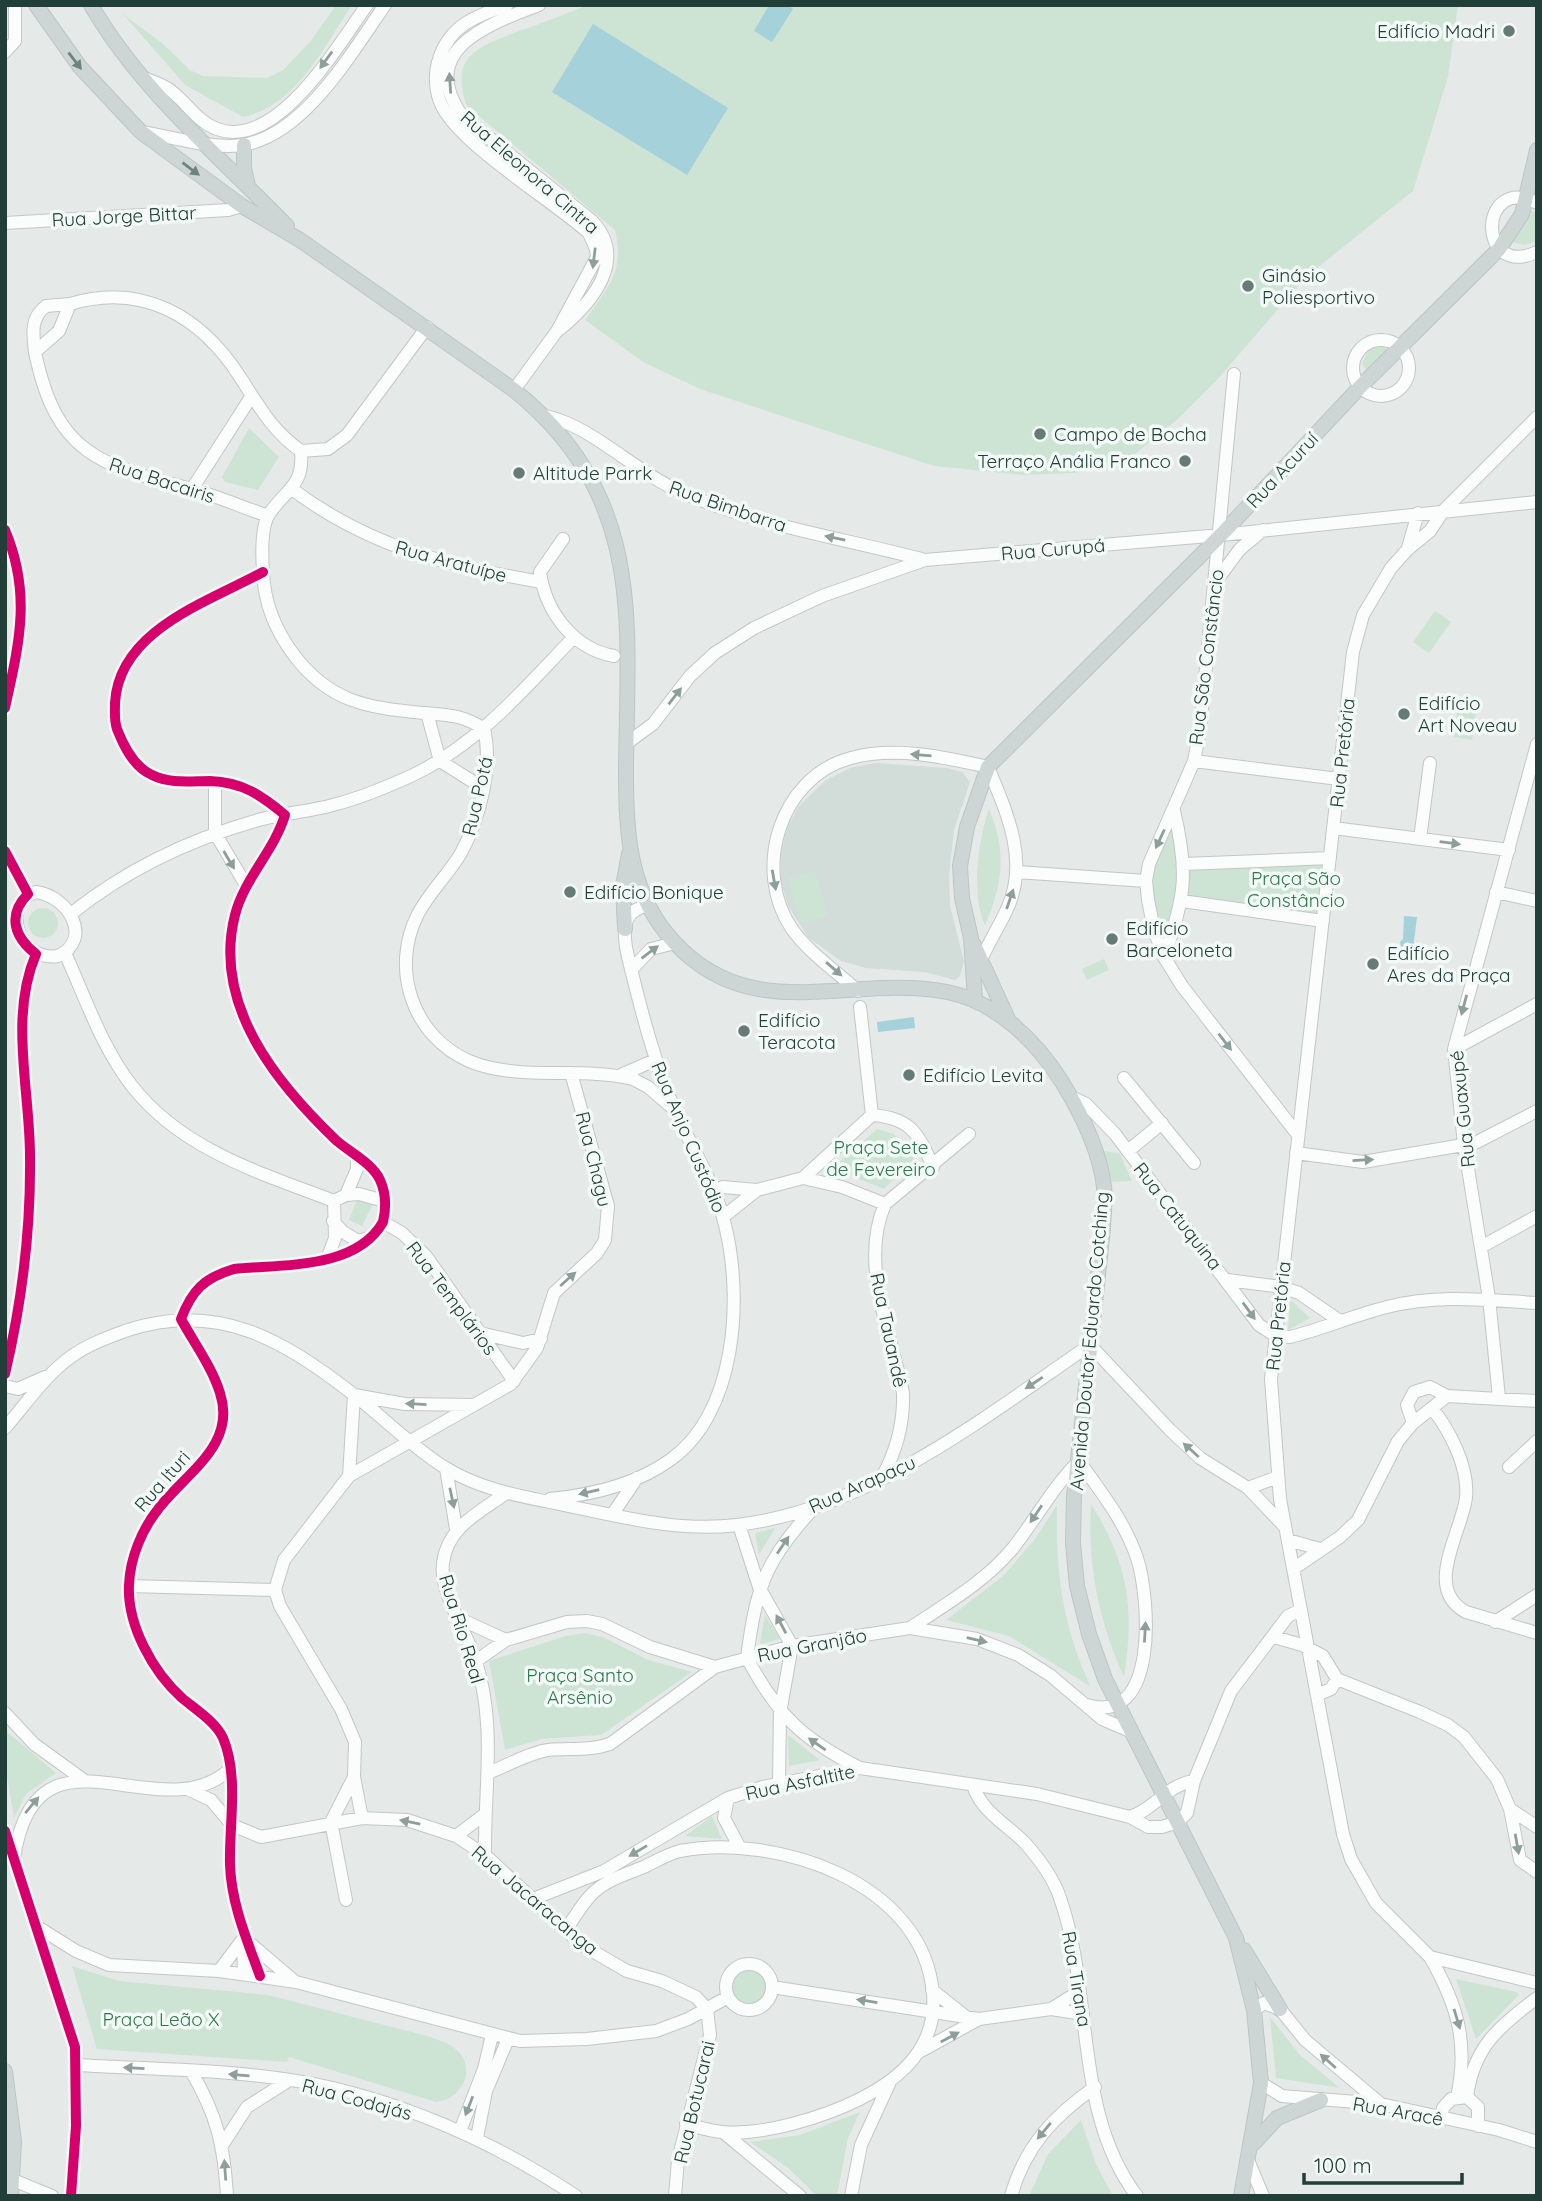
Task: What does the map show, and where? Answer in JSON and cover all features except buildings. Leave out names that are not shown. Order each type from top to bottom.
[{"type":"main road","name":"Avenida Doutor Eduardo Cotching","points":[[36,5],[80,67],[141,132],[242,206],[300,240],[514,390],[545,416],[582,462],[597,487],[613,528],[626,612],[626,810],[629,853],[648,905],[675,943],[722,978],[750,989],[804,993],[925,989],[975,1000],[1009,1021],[1040,1053],[1071,1097],[1089,1137],[1104,1187],[1073,1543],[1077,1586],[1089,1634],[1118,1706],[1236,1938],[1254,2010],[1261,2083],[1241,2196]]},
{"type":"main road","name":"Avenida Doutor Eduardo Cotching","points":[[92,5],[125,55],[203,142],[300,240]]},
{"type":"main road","points":[[244,145],[244,168],[249,187]]},
{"type":"main road","name":"Rua Acuruí","points":[[988,767],[1221,535],[1360,387],[1499,248],[1532,200],[1537,150]]},
{"type":"main road","points":[[975,1000],[971,937],[962,898],[960,866],[967,827],[988,767]]},
{"type":"main road","points":[[625,929],[623,886],[629,853]]},
{"type":"main road","points":[[971,937],[1009,1021]]},
{"type":"main road","points":[[1236,1938],[1280,2009]]},
{"type":"main road","points":[[5,2071],[10,2145],[8,2184]]},
{"type":"main road","points":[[1250,2153],[1278,2118],[1321,2100]]},
{"type":"street","points":[[5,52],[15,41],[15,5]]},
{"type":"street","points":[[147,79],[167,88],[214,128],[233,131],[255,126],[275,116],[298,97],[367,5]]},
{"type":"street","points":[[141,132],[203,142],[244,145],[272,134],[303,113],[385,5]]},
{"type":"street","name":"Rua Eleonora Cintra","points":[[507,5],[475,17],[451,34],[437,63],[437,93],[442,106],[466,135],[581,226],[593,240],[597,257],[594,268],[557,331],[514,390]]},
{"type":"street","name":"Rua Eleonora Cintra","points":[[538,5],[472,34],[454,54],[448,76],[453,104],[462,116],[592,221],[608,243],[609,256],[597,286],[573,318],[557,331]]},
{"type":"street","points":[[1532,200],[1507,200],[1494,213],[1490,232],[1499,248],[1517,257],[1537,252]]},
{"type":"street","name":"Rua Jorge Bittar","points":[[5,223],[228,210],[242,206]]},
{"type":"street","name":"Rua Bacairis","points":[[268,516],[192,489],[110,466],[77,443],[51,407],[40,376],[33,331],[36,315],[46,306],[107,296],[129,297],[165,308],[190,321],[211,339],[276,432],[301,451]]},
{"type":"street","points":[[35,352],[59,331],[70,304]]},
{"type":"street","points":[[268,516],[292,489],[302,472],[301,451],[328,449],[347,435],[427,327]]},
{"type":"street","points":[[1373,341],[1392,342],[1400,348],[1408,363],[1408,372],[1401,388],[1393,393],[1376,396],[1360,387],[1353,370],[1358,352],[1373,341]]},
{"type":"street","name":"Rua São Constâncio","points":[[1234,374],[1221,535],[1200,730],[1194,761],[1149,864],[1146,881],[1154,930],[1164,957],[1182,986],[1298,1135]]},
{"type":"street","points":[[192,489],[251,397]]},
{"type":"street","name":"Rua Bimbarra","points":[[545,416],[567,423],[653,478],[681,492],[794,529],[925,560]]},
{"type":"street","name":"Rua Pretória","points":[[1430,1957],[1376,1903],[1351,1859],[1308,1648],[1278,1476],[1271,1413],[1276,1336],[1353,652],[1363,615],[1375,590],[1408,549],[1430,531],[1444,510],[1537,417]]},
{"type":"street","name":"Rua Aratuípe","points":[[292,489],[351,528],[393,547],[443,563],[541,582]]},
{"type":"street","name":"Rua Curupá","points":[[627,743],[649,728],[690,676],[715,653],[773,619],[822,596],[925,560],[1221,535],[1537,502]]},
{"type":"street","name":"Rua Pretória","points":[[1408,549],[1418,513]]},
{"type":"street","name":"Rua Potá","points":[[268,516],[263,572],[272,618],[283,640],[306,671],[345,699],[367,706],[465,717],[484,730],[488,761],[462,852],[419,913],[409,934],[404,959],[405,983],[416,1010],[431,1033],[451,1051],[491,1068],[620,1076],[648,1087],[676,1111]]},
{"type":"street","points":[[5,530],[19,571],[22,595],[19,642],[5,708]]},
{"type":"street","points":[[1216,582],[1240,549],[1264,530]]},
{"type":"street","points":[[563,539],[540,572],[541,582],[551,605],[573,638],[601,654],[614,656]]},
{"type":"street","points":[[879,576],[888,565],[888,557],[881,548]]},
{"type":"street","points":[[263,572],[144,639],[133,652],[116,692],[114,722],[123,744],[146,772],[170,781],[215,781],[253,790],[285,815]]},
{"type":"street","points":[[72,913],[97,893],[180,847],[215,833],[334,805],[372,792],[440,761],[484,730],[573,638]]},
{"type":"street","points":[[426,713],[440,761],[482,788]]},
{"type":"street","name":"Rua Guaxupé","points":[[1499,1398],[1489,1298],[1464,1144],[1454,1049],[1496,892],[1534,767],[1537,744]]},
{"type":"street","points":[[858,991],[808,948],[791,928],[777,899],[772,867],[783,817],[808,784],[849,759],[887,753],[914,754],[988,767],[1007,811],[1017,872],[1009,906],[981,960]]},
{"type":"street","points":[[1194,761],[1339,779]]},
{"type":"street","points":[[1420,839],[1430,763]]},
{"type":"street","points":[[215,781],[215,833],[247,887]]},
{"type":"street","points":[[1164,957],[1182,901],[1184,864],[1174,811]]},
{"type":"street","points":[[181,1319],[197,1288],[219,1274],[233,1269],[327,1259],[347,1254],[369,1238],[383,1222],[384,1201],[379,1178],[284,1088],[260,1052],[230,974],[234,915],[285,815]]},
{"type":"street","points":[[1334,828],[1509,850]]},
{"type":"street","points":[[5,851],[29,894]]},
{"type":"street","points":[[1184,864],[1330,858]]},
{"type":"street","points":[[1017,872],[1146,881]]},
{"type":"street","points":[[1496,892],[1537,901]]},
{"type":"street","points":[[45,893],[72,913],[74,933],[65,953],[52,957],[36,954],[26,946],[16,928],[16,910],[29,894],[45,893]]},
{"type":"street","points":[[1182,901],[1322,921]]},
{"type":"street","points":[[625,929],[631,913],[648,905]]},
{"type":"street","name":"Rua Anjo Custódio","points":[[539,1500],[590,1492],[637,1478],[670,1460],[687,1445],[708,1415],[716,1398],[735,1309],[732,1257],[723,1217],[714,1190],[655,1060],[631,970],[625,929]]},
{"type":"street","points":[[631,970],[651,949],[675,943]]},
{"type":"street","points":[[65,953],[109,1048],[131,1085],[157,1114],[186,1137],[223,1157],[340,1198],[359,1194],[384,1201]]},
{"type":"street","points":[[5,1374],[20,1312],[28,1235],[30,1155],[23,996],[36,954]]},
{"type":"street","points":[[1454,1049],[1537,1004]]},
{"type":"street","points":[[860,1007],[872,1115]]},
{"type":"street","name":"Rua Potá","points":[[620,1076],[655,1060]]},
{"type":"street","name":"Rua Chagu","points":[[349,1476],[477,1405],[514,1381],[529,1363],[541,1339],[554,1293],[597,1253],[605,1240],[608,1206],[571,1073]]},
{"type":"street","points":[[1124,1078],[1194,1163]]},
{"type":"street","name":"Rua Catuquina","points":[[1071,1097],[1086,1104],[1128,1151],[1228,1280],[1248,1313],[1276,1336]]},
{"type":"street","points":[[1296,1153],[1363,1162],[1484,1141],[1537,1111]]},
{"type":"street","points":[[872,1115],[902,1120],[911,1127],[933,1167]]},
{"type":"street","points":[[803,1178],[872,1115]]},
{"type":"street","points":[[1128,1151],[1162,1123]]},
{"type":"street","points":[[714,1190],[723,1187],[757,1190],[803,1178],[842,1187],[885,1204],[933,1167],[969,1134]]},
{"type":"street","name":"Rua Catuquina","points":[[1089,1137],[1102,1136],[1128,1151]]},
{"type":"street","points":[[327,1259],[335,1238],[333,1220],[340,1198],[357,1169],[357,1158]]},
{"type":"street","points":[[732,1189],[738,1205]]},
{"type":"street","points":[[723,1217],[757,1190]]},
{"type":"street","name":"Rua Tauandê","points":[[881,1478],[893,1458],[904,1412],[903,1393],[874,1258],[875,1236],[885,1204]]},
{"type":"street","points":[[1481,1247],[1537,1216]]},
{"type":"street","points":[[333,1220],[350,1237],[358,1241],[369,1238]]},
{"type":"street","name":"Rua Templários","points":[[383,1222],[402,1233],[426,1256],[514,1381]]},
{"type":"street","name":"Rua Catuquina","points":[[1228,1280],[1281,1287],[1299,1293],[1340,1321]]},
{"type":"street","points":[[1276,1336],[1290,1337],[1389,1306],[1430,1299],[1489,1298],[1537,1303]]},
{"type":"street","points":[[5,1385],[18,1389],[29,1386],[72,1356],[115,1335],[149,1324],[181,1319],[229,1324],[269,1338],[354,1395],[410,1442]]},
{"type":"street","name":"Rua Ituri","points":[[181,1319],[221,1394],[224,1412],[222,1431],[203,1461],[160,1506],[145,1528],[134,1557],[129,1586],[135,1623],[158,1671],[178,1694],[222,1735],[229,1770],[232,1889],[244,1936],[260,1976]]},
{"type":"street","points":[[480,1333],[523,1343],[541,1339]]},
{"type":"street","points":[[1090,1345],[1140,1401],[1199,1458],[1248,1488],[1287,1534],[1320,1549]]},
{"type":"street","name":"Rua Arapaçu","points":[[410,1442],[446,1468],[505,1494],[676,1527],[739,1525],[814,1508],[919,1459],[1090,1345]]},
{"type":"street","points":[[5,1428],[54,1371]]},
{"type":"street","points":[[1412,1423],[1407,1405],[1414,1392],[1430,1387],[1447,1396],[1537,1401]]},
{"type":"street","points":[[354,1395],[405,1404],[477,1405]]},
{"type":"street","points":[[354,1395],[349,1476],[284,1560],[275,1590],[295,1636],[351,1730],[355,1742],[354,1777],[362,1818]]},
{"type":"street","points":[[1293,1569],[1340,1537],[1358,1520],[1389,1453],[1412,1423],[1447,1396]]},
{"type":"street","points":[[1432,1408],[1452,1441],[1464,1476],[1466,1498],[1447,1569],[1447,1593],[1456,1607],[1495,1622],[1537,1633]]},
{"type":"street","points":[[1509,1467],[1537,1441]]},
{"type":"street","points":[[910,1628],[997,1565],[1013,1547],[1054,1487],[1079,1461],[1123,1527],[1137,1558],[1144,1589],[1146,1626],[1142,1670],[1118,1706],[1100,1709],[1080,1703]]},
{"type":"street","name":"Rua Rio Real","points":[[446,1468],[456,1529],[446,1550],[443,1578],[476,1661],[484,1704],[490,1772],[485,1814],[485,1855]]},
{"type":"street","points":[[1248,1488],[1278,1476]]},
{"type":"street","name":"Rua Anjo Custódio","points":[[612,1515],[637,1478]]},
{"type":"street","points":[[456,1529],[505,1494]]},
{"type":"street","points":[[814,1508],[786,1539],[759,1587],[747,1658],[780,1713],[822,1748],[860,1768]]},
{"type":"street","points":[[739,1525],[759,1587],[792,1646],[780,1713],[779,1783]]},
{"type":"street","points":[[129,1586],[275,1590]]},
{"type":"street","points":[[1495,1622],[1537,1595]]},
{"type":"street","points":[[1178,1822],[1187,1813],[1194,1781],[1231,1691],[1275,1637],[1288,1616],[1301,1610]]},
{"type":"street","points":[[460,1619],[506,1640]]},
{"type":"street","points":[[476,1661],[506,1640],[567,1622],[587,1621],[602,1624],[650,1647],[715,1667]]},
{"type":"street","points":[[910,1628],[976,1639],[1018,1654],[1050,1675],[1102,1719],[1130,1731]]},
{"type":"street","name":"Rua Granjão","points":[[715,1667],[792,1646],[910,1628]]},
{"type":"street","points":[[1275,1637],[1308,1648],[1329,1663],[1337,1679],[1429,1717],[1464,1737],[1497,1779],[1510,1809],[1520,1860],[1537,1872]]},
{"type":"street","points":[[490,1772],[531,1754],[550,1750],[593,1750],[610,1744],[715,1667]]},
{"type":"street","points":[[1317,1695],[1331,1689],[1337,1679]]},
{"type":"street","points":[[5,1713],[34,1744],[86,1781]]},
{"type":"street","name":"Rua Asfaltite","points":[[533,1899],[604,1871],[728,1798],[779,1783],[860,1768],[1037,1794],[1130,1817],[1148,1826],[1162,1827],[1178,1822]]},
{"type":"street","points":[[13,1862],[20,1822],[28,1807],[56,1786],[86,1781],[187,1788],[213,1783],[229,1770]]},
{"type":"street","points":[[346,1900],[331,1822],[354,1777]]},
{"type":"street","points":[[1130,1817],[1151,1808],[1162,1793],[1194,1781]]},
{"type":"street","name":"Rua Tirana","points":[[973,1785],[983,1805],[1026,1844],[1043,1866],[1060,1896],[1074,1947],[1095,2087],[1113,2158],[1137,2196]]},
{"type":"street","points":[[187,1788],[211,1800],[232,1825]]},
{"type":"street","points":[[728,1798],[724,1818],[740,1848]]},
{"type":"street","points":[[1510,1809],[1534,1821]]},
{"type":"street","points":[[456,1836],[485,1814]]},
{"type":"street","name":"Rua Jacaracanga","points":[[232,1825],[249,1834],[273,1837],[331,1822],[362,1818],[407,1820],[456,1836],[485,1855],[582,1945],[612,1964],[681,1989],[696,1997],[707,2009]]},
{"type":"street","points":[[5,1831],[13,1862],[70,2025],[77,2065],[71,2196]]},
{"type":"street","points":[[671,1831],[678,1852]]},
{"type":"street","points":[[566,1930],[591,1895],[609,1881],[678,1852],[740,1848],[802,1857],[834,1871],[882,1903],[917,1937],[927,1959],[934,2012],[932,2025],[919,2052]]},
{"type":"street","points":[[36,1926],[76,1951],[109,1965],[219,1971],[296,1982],[492,2035],[535,2042],[656,2031],[728,1997]]},
{"type":"street","points":[[219,1971],[244,1936],[296,1982]]},
{"type":"street","name":"Rua Ituri","points":[[244,1936],[244,1974]]},
{"type":"street","points":[[1430,1957],[1537,1983]]},
{"type":"street","points":[[1430,1957],[1452,2002],[1463,2044],[1462,2097]]},
{"type":"street","points":[[745,1964],[761,1968],[772,1987],[767,2001],[756,2009],[743,2009],[728,1997],[727,1979],[737,1967],[745,1964]]},
{"type":"street","points":[[772,1987],[973,2018],[1051,2009],[1083,2014]]},
{"type":"street","points":[[932,1990],[973,2018]]},
{"type":"street","points":[[1051,2009],[1080,1991]]},
{"type":"street","points":[[1441,2119],[1445,2105],[1462,2097],[1481,2049],[1519,2011],[1537,1998]]},
{"type":"street","points":[[1254,2010],[1264,2003],[1280,2009],[1322,2056],[1381,2104]]},
{"type":"street","name":"Rua Botucarai","points":[[675,2196],[678,2160],[710,2035],[707,2009]]},
{"type":"street","points":[[852,2196],[861,2145],[889,2084],[919,2052],[973,2018]]},
{"type":"street","points":[[460,2131],[484,2069],[492,2035]]},
{"type":"street","points":[[477,2138],[486,2091],[508,2039]]},
{"type":"street","points":[[1463,2044],[1481,2049]]},
{"type":"street","name":"Rua Codajás","points":[[77,2065],[191,2071],[288,2081],[345,2092],[477,2138],[539,2171],[576,2196]]},
{"type":"street","points":[[191,2071],[216,2118],[223,2144],[227,2196]]},
{"type":"street","points":[[223,2144],[247,2107],[288,2081]]},
{"type":"street","name":"Rua Aracê","points":[[1261,2083],[1282,2096],[1381,2104],[1537,2142]]},
{"type":"street","points":[[686,2124],[723,2132],[749,2130],[818,2116],[889,2084]]},
{"type":"street","points":[[1011,2196],[1024,2158],[1043,2130],[1095,2087]]},
{"type":"street","points":[[1462,2097],[1478,2107],[1478,2126]]},
{"type":"street","points":[[723,2132],[800,2196]]},
{"type":"street","points":[[1521,2137],[1537,2150]]},
{"type":"street","points":[[1250,2153],[1263,2196]]},
{"type":"street","points":[[8,2184],[52,2196]]},
{"type":"shaded area","points":[[875,763],[947,768],[962,772],[970,782],[954,830],[949,875],[950,906],[964,961],[960,976],[955,980],[924,972],[866,968],[841,961],[809,938],[788,906],[781,881],[781,855],[786,830],[798,807],[826,780],[850,768]]},
{"type":"green space","points":[[336,5],[352,5],[307,73],[278,101],[262,111],[243,117],[185,85],[123,14],[162,43],[190,70],[203,76],[267,78],[283,70],[310,42]]},
{"type":"green space","points":[[588,5],[1458,5],[1448,77],[1413,191],[1306,277],[1217,380],[1178,419],[1135,454],[1076,473],[1022,475],[934,466],[700,389],[643,362],[585,320],[607,288],[616,268],[618,244],[615,230],[467,106],[462,88],[462,74],[465,63],[482,47]]},
{"type":"green space","points":[[1531,210],[1537,214],[1537,241],[1524,245],[1512,242]]},
{"type":"green space","points":[[1379,345],[1389,350],[1367,372],[1362,363],[1370,346]]},
{"type":"green space","points":[[249,428],[279,457],[258,490],[225,482],[222,477]]},
{"type":"green space","points":[[1435,611],[1451,622],[1429,653],[1413,642]]},
{"type":"green space","points":[[1458,704],[1477,706],[1472,740],[1454,737]]},
{"type":"green space","points":[[989,809],[999,839],[1001,867],[996,895],[985,925],[977,884],[982,836]]},
{"type":"green space","points":[[1173,816],[1183,892],[1164,953],[1149,875]]},
{"type":"green space","name":"Praça São Constâncio","points":[[1326,861],[1319,918],[1185,901],[1186,866]]},
{"type":"green space","points":[[815,871],[828,916],[801,924],[788,879]]},
{"type":"green space","points":[[43,908],[54,912],[58,923],[54,934],[43,938],[32,934],[28,923],[32,912]]},
{"type":"green space","points":[[1104,959],[1109,970],[1087,980],[1082,969]]},
{"type":"green space","name":"Praça Sete de Fevereiro","points":[[877,1129],[894,1134],[914,1160],[884,1189],[846,1174],[828,1172]]},
{"type":"green space","points":[[1100,1150],[1120,1154],[1132,1181],[1109,1182]]},
{"type":"green space","points":[[357,1199],[373,1204],[362,1226],[349,1220]]},
{"type":"green space","points":[[1290,1302],[1310,1318],[1288,1330]]},
{"type":"green space","points":[[1091,1504],[1113,1546],[1126,1586],[1129,1629],[1124,1677],[1108,1635],[1097,1592],[1091,1549]]},
{"type":"green space","points":[[1057,1505],[1059,1575],[1067,1621],[1091,1687],[1009,1636],[946,1620],[1003,1576],[1035,1539]]},
{"type":"green space","points":[[775,1528],[759,1555],[755,1533]]},
{"type":"green space","points":[[765,1615],[780,1639],[762,1644],[760,1643]]},
{"type":"green space","name":"Praça Santo Arsênio","points":[[584,1633],[603,1637],[648,1660],[692,1672],[601,1735],[542,1739],[505,1750],[489,1661],[565,1636]]},
{"type":"green space","points":[[5,1730],[56,1773],[26,1794],[14,1818],[5,1764]]},
{"type":"green space","points":[[788,1735],[820,1760],[789,1766]]},
{"type":"green space","points":[[712,1816],[722,1839],[685,1836]]},
{"type":"green space","name":"Praça Leão X","points":[[72,1966],[119,1981],[268,1995],[431,2037],[450,2045],[460,2053],[465,2061],[466,2077],[463,2085],[452,2096],[436,2102],[289,2057],[287,2062],[97,2049]]},
{"type":"green space","points":[[749,1968],[762,1974],[768,1987],[762,2000],[749,2006],[736,2000],[730,1987],[736,1974]]},
{"type":"green space","points":[[1456,1979],[1517,1992],[1519,1995],[1476,2039]]},
{"type":"green space","points":[[1270,2017],[1300,2055],[1340,2088],[1276,2078]]},
{"type":"green space","points":[[860,2112],[848,2138],[837,2196],[817,2196],[787,2167],[750,2142],[800,2135]]},
{"type":"green space","points":[[1081,2120],[1096,2164],[1113,2196],[1029,2196],[1048,2154]]},
{"type":"water","points":[[769,5],[788,5],[793,9],[772,42],[754,31]]},
{"type":"water","points":[[593,24],[728,108],[687,175],[552,92]]},
{"type":"water","points":[[1404,916],[1417,917],[1412,957],[1403,956],[1400,942],[1403,939]]},
{"type":"water","points":[[914,1017],[915,1028],[878,1032],[877,1022]]},
{"type":"cycle path","points":[[5,530],[13,553],[21,598],[15,662],[5,708]]},
{"type":"cycle path","points":[[260,1976],[233,1893],[230,1864],[232,1784],[228,1752],[215,1727],[171,1687],[144,1647],[132,1616],[130,1575],[134,1554],[147,1525],[170,1495],[206,1457],[221,1428],[223,1411],[217,1383],[181,1319],[190,1300],[207,1281],[234,1269],[316,1262],[355,1249],[371,1238],[383,1222],[384,1196],[377,1174],[314,1119],[272,1068],[241,1011],[233,980],[230,948],[235,915],[245,889],[274,841],[285,815],[268,801],[232,784],[166,780],[146,771],[126,749],[115,723],[115,703],[120,678],[132,656],[149,637],[193,607],[263,572]]},
{"type":"cycle path","points":[[5,851],[28,894],[17,910],[18,933],[36,954],[28,978],[22,1028],[30,1156],[27,1239],[21,1293],[5,1374]]},
{"type":"cycle path","points":[[5,1831],[75,2047],[76,2126],[71,2196]]},
{"type":"place","name":"Edifício Madri","points":[[1509,31]]},
{"type":"place","name":"Ginásio Poliesportivo","points":[[1248,286]]},
{"type":"place","name":"Campo de Bocha","points":[[1040,434]]},
{"type":"place","name":"Terraço Anália Franco","points":[[1185,461]]},
{"type":"place","name":"Altitude Parrk","points":[[519,473]]},
{"type":"place","name":"Edifício Art Noveau","points":[[1404,714]]},
{"type":"place","name":"Edifício Bonique","points":[[570,892]]},
{"type":"place","name":"Edifício Barceloneta","points":[[1112,939]]},
{"type":"place","name":"Edifício Ares da Praça","points":[[1373,964]]},
{"type":"place","name":"Edifício Teracota","points":[[744,1031]]},
{"type":"place","name":"Edifício Levita","points":[[909,1075]]}]
